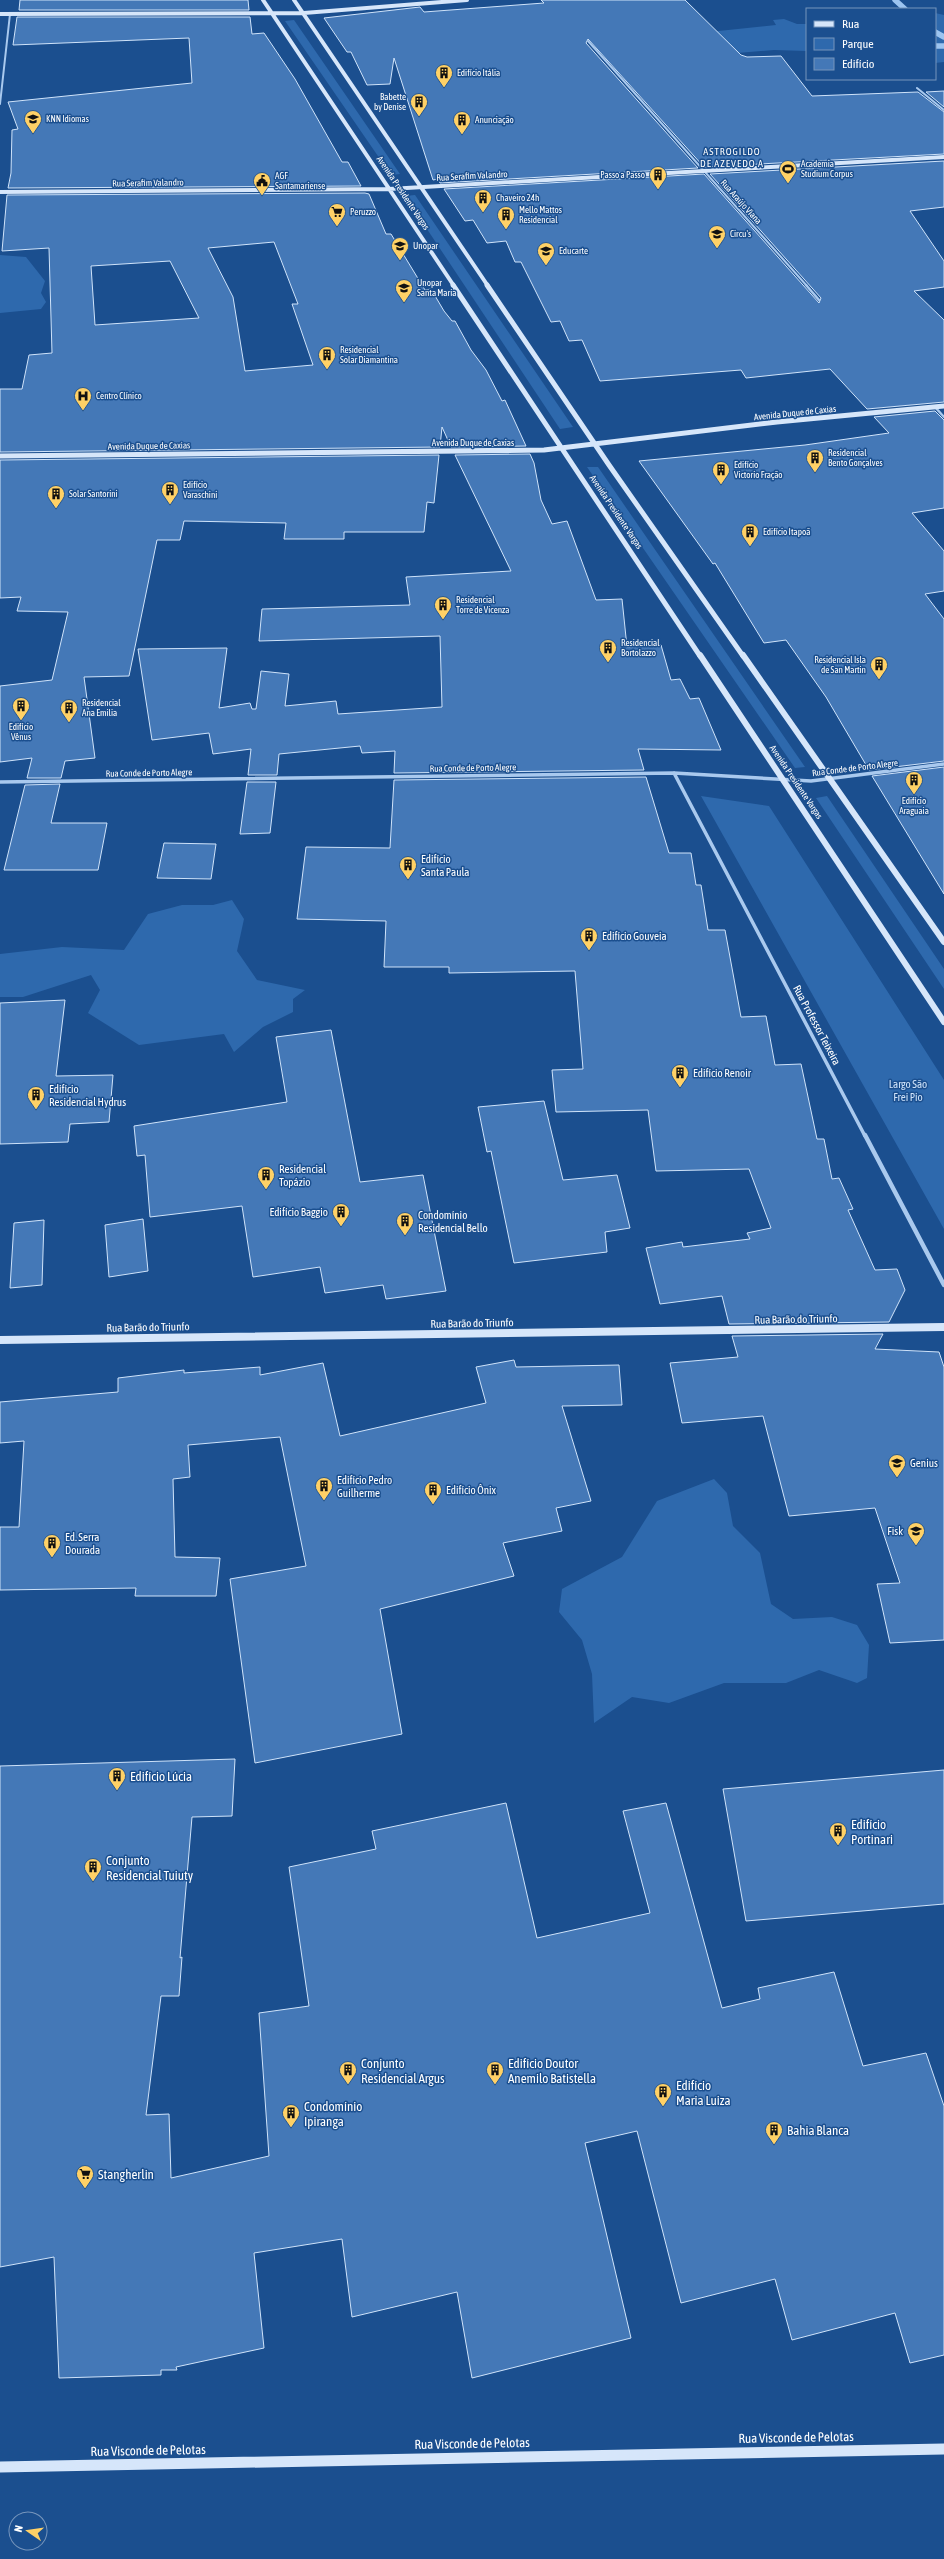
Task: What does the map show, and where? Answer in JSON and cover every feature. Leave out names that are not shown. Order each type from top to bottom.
[{"type":"main road","name":"Avenida Presidente Vargas","points":[[263,0],[564,449],[944,1022]]},
{"type":"main road","name":"Avenida Presidente Vargas","points":[[294,0],[596,446],[944,942]]},
{"type":"main road","points":[[0,14],[304,13],[467,0]]},
{"type":"main road","name":"Rua Serafim Valandro","points":[[0,192],[389,189],[944,156]]},
{"type":"main road","name":"Avenida Duque de Caxias","points":[[0,456],[564,449],[777,422],[944,406]]},
{"type":"main road","name":"Rua Barão do Triunfo","points":[[0,1340],[944,1328]]},
{"type":"main road","name":"Rua Visconde de Pelotas","points":[[0,2467],[944,2449]]},
{"type":"street","points":[[0,104],[10,14]]},
{"type":"street","name":"Rua Araújo Viana","points":[[588,41],[819,300]]},
{"type":"street","points":[[918,88],[944,110]]},
{"type":"street","points":[[934,407],[944,417]]},
{"type":"street","name":"Rua Conde de Porto Alegre","points":[[0,782],[674,772],[783,779],[830,780],[944,764]]},
{"type":"street","name":"Rua Professor Teixeira","points":[[674,772],[944,1285]]},
{"type":"green space","points":[[936,13],[944,15],[944,62],[936,63]]},
{"type":"green space","points":[[784,19],[797,24],[806,24],[806,51],[774,50],[666,59],[671,36],[776,25],[773,20]]},
{"type":"green space","points":[[294,20],[400,174],[391,175],[285,21]]},
{"type":"green space","points":[[415,195],[573,427],[560,429],[405,196]]},
{"type":"green space","points":[[0,255],[26,257],[45,281],[41,293],[46,302],[41,309],[0,313]]},
{"type":"green space","points":[[587,467],[598,467],[805,767],[795,768]]},
{"type":"green space","name":"Largo São Frei Pio","points":[[701,796],[769,806],[944,1080],[944,1229]]},
{"type":"green space","points":[[827,796],[944,969],[944,989],[816,798]]},
{"type":"green space","points":[[232,900],[244,919],[237,951],[257,980],[305,990],[293,999],[293,1012],[263,1027],[234,1052],[224,1034],[139,1045],[88,1013],[100,990],[91,975],[23,997],[0,997],[0,954],[62,947],[124,950],[148,914],[182,905],[213,905]]},
{"type":"green space","points":[[714,1479],[727,1493],[733,1526],[760,1553],[771,1604],[793,1619],[832,1617],[857,1625],[869,1645],[867,1678],[857,1683],[819,1670],[786,1683],[724,1683],[669,1703],[632,1697],[594,1723],[592,1674],[582,1640],[559,1612],[562,1589],[622,1557],[657,1501]]},
{"type":"building","points":[[20,0],[248,0],[249,10],[19,10]]},
{"type":"building","points":[[541,0],[685,0],[741,55],[747,57],[781,56],[812,96],[918,92],[944,112],[944,154],[704,167],[588,39],[586,43],[698,168],[440,183],[438,179],[433,180],[394,58],[390,84],[367,85],[351,52],[347,52],[324,18],[420,7],[424,12],[544,3]]},
{"type":"building","points":[[17,17],[250,17],[252,34],[264,33],[295,79],[342,162],[348,162],[361,186],[8,188],[11,173],[12,130],[18,129],[8,102],[192,83],[189,38],[13,45]]},
{"type":"building","points":[[944,91],[944,107],[926,92]]},
{"type":"building","points":[[944,161],[944,207],[910,211],[944,261],[944,287],[914,291],[944,320],[944,402],[867,409],[830,369],[746,378],[741,370],[600,381],[582,340],[569,341],[560,321],[551,322],[521,262],[515,262],[506,241],[487,243],[473,220],[465,221],[444,189],[704,174],[819,303],[821,298],[710,174]]},
{"type":"building","points":[[369,194],[386,234],[391,234],[425,290],[431,289],[444,311],[452,321],[455,321],[471,350],[486,370],[502,401],[505,400],[526,446],[451,447],[442,427],[440,447],[0,452],[0,389],[22,389],[29,355],[52,353],[49,248],[2,251],[7,195]],"holes":[[[274,242],[298,304],[292,304],[313,365],[245,371],[233,297],[208,248]],[[170,261],[199,318],[95,325],[91,266]]]},
{"type":"building","points":[[935,411],[944,420],[944,508],[912,513],[944,551],[944,591],[925,594],[944,619],[944,761],[869,770],[826,697],[786,640],[764,643],[715,563],[713,564],[639,461],[805,445],[889,433],[874,417]]},
{"type":"building","points":[[530,454],[534,463],[541,500],[552,524],[567,521],[596,600],[622,599],[627,647],[661,645],[671,680],[680,679],[690,699],[699,698],[721,750],[638,749],[644,770],[394,773],[395,751],[362,753],[360,746],[279,754],[277,775],[248,775],[251,749],[213,754],[209,733],[152,740],[138,649],[227,648],[219,708],[250,703],[252,709],[256,709],[261,671],[289,674],[285,706],[336,701],[338,714],[442,707],[440,636],[259,641],[262,609],[410,605],[406,577],[511,571],[455,455]]},
{"type":"building","points":[[439,455],[434,503],[427,502],[424,532],[344,532],[344,539],[284,539],[286,523],[184,521],[180,540],[157,540],[129,676],[84,677],[95,758],[65,761],[61,778],[27,778],[32,758],[0,762],[0,686],[52,680],[68,612],[17,611],[21,597],[0,598],[0,460]]},
{"type":"building","points":[[944,767],[944,894],[872,776]]},
{"type":"building","points":[[646,777],[669,853],[691,853],[696,885],[701,885],[708,930],[725,930],[741,1017],[766,1016],[775,1065],[801,1064],[817,1139],[824,1139],[832,1179],[839,1178],[853,1209],[848,1210],[875,1270],[897,1269],[905,1290],[889,1322],[729,1324],[722,1296],[660,1304],[646,1248],[682,1242],[683,1247],[750,1239],[747,1233],[771,1228],[749,1169],[656,1171],[648,1110],[556,1112],[552,1070],[583,1069],[575,971],[449,973],[449,967],[384,967],[386,921],[297,919],[306,847],[390,848],[394,780]]},
{"type":"building","points":[[247,782],[276,782],[270,833],[240,834]]},
{"type":"building","points":[[60,784],[51,823],[107,823],[98,870],[4,870],[25,785]]},
{"type":"building","points":[[164,843],[216,844],[211,879],[157,878]]},
{"type":"building","points":[[65,1000],[56,1076],[113,1075],[109,1122],[70,1124],[68,1142],[0,1144],[0,1003]]},
{"type":"building","points":[[331,1030],[360,1182],[423,1175],[446,1291],[386,1299],[383,1285],[325,1293],[320,1267],[253,1277],[242,1206],[150,1217],[145,1155],[137,1156],[134,1126],[287,1102],[276,1037]]},
{"type":"building","points":[[544,1101],[563,1180],[617,1175],[630,1228],[605,1232],[607,1252],[514,1263],[491,1151],[487,1152],[478,1107]]},
{"type":"building","points":[[143,1219],[148,1271],[109,1277],[105,1225]]},
{"type":"building","points":[[44,1220],[42,1285],[10,1288],[14,1223]]},
{"type":"building","points":[[883,1334],[875,1349],[939,1352],[944,1367],[944,1640],[890,1643],[877,1584],[900,1583],[875,1508],[789,1516],[763,1416],[682,1423],[670,1363],[738,1357],[732,1336]]},
{"type":"building","points":[[514,1360],[516,1367],[619,1365],[622,1405],[562,1406],[591,1501],[556,1508],[562,1531],[503,1543],[514,1576],[380,1609],[402,1734],[255,1763],[230,1579],[306,1566],[280,1437],[188,1445],[190,1477],[173,1479],[175,1557],[220,1558],[216,1596],[135,1596],[136,1588],[0,1590],[0,1527],[19,1527],[24,1441],[0,1443],[0,1402],[118,1392],[118,1378],[184,1370],[184,1373],[260,1367],[260,1375],[323,1363],[340,1436],[486,1403],[476,1367]]},
{"type":"building","points":[[235,1759],[232,1816],[192,1817],[180,1958],[182,1957],[179,1996],[161,1996],[146,2115],[169,2114],[171,2178],[269,2156],[259,2013],[309,2006],[289,1867],[376,1849],[372,1831],[506,1803],[537,1938],[650,1913],[623,1811],[666,1803],[722,2008],[760,1999],[758,1988],[834,1972],[863,2066],[926,2053],[944,2106],[944,2355],[910,2363],[895,2313],[792,2340],[775,2279],[681,2303],[637,2131],[585,2143],[631,2338],[472,2378],[457,2292],[352,2317],[342,2239],[254,2253],[264,2348],[176,2367],[177,2370],[161,2370],[161,2375],[59,2378],[54,2257],[0,2267],[0,1766]]},
{"type":"building","name":"Edifício Portinari","points":[[944,1770],[944,1904],[746,1921],[723,1789]]},
{"type":"waterway","points":[[895,0],[904,8]]},
{"type":"waterway","points":[[936,33],[944,37]]},
{"type":"waterway","points":[[936,46],[944,46]]},
{"type":"place","name":"Edifício Itália","points":[[444,88]]},
{"type":"place","name":"Babette by Denise","points":[[419,117]]},
{"type":"place","name":"KNN Idiomas","points":[[33,134]]},
{"type":"place","name":"Anunciação","points":[[462,135]]},
{"type":"place","name":"Academia Studium Corpus","points":[[788,184]]},
{"type":"place","name":"Passo a Passo","points":[[658,190]]},
{"type":"place","name":"AGF Santamariense","points":[[262,196]]},
{"type":"place","name":"Chaveiro 24h","points":[[483,213]]},
{"type":"place","name":"Peruzzo","points":[[337,227]]},
{"type":"place","name":"Mello Mattos Residencial","points":[[506,230]]},
{"type":"place","name":"Circu's","points":[[717,249]]},
{"type":"place","name":"Unopar","points":[[400,261]]},
{"type":"place","name":"Educarte","points":[[546,266]]},
{"type":"place","name":"Unopar Santa Maria","points":[[404,303]]},
{"type":"place","name":"Residencial Solar Diamantina","points":[[327,370]]},
{"type":"place","name":"Centro Clínico","points":[[83,411]]},
{"type":"place","name":"Residencial Bento Gonçalves","points":[[815,473]]},
{"type":"place","name":"Edifício Victorio Fração","points":[[721,485]]},
{"type":"place","name":"Edifício Varaschini","points":[[170,505]]},
{"type":"place","name":"Solar Santorini","points":[[56,509]]},
{"type":"place","name":"Edifício Itapoã","points":[[750,547]]},
{"type":"place","name":"Residencial Torre de Vicenza","points":[[443,620]]},
{"type":"place","name":"Residencial Bortolazzo","points":[[608,663]]},
{"type":"place","name":"Residencial Isla de San Martin","points":[[879,680]]},
{"type":"place","name":"Edifício Vênus","points":[[21,721]]},
{"type":"place","name":"Residencial Ana Emilia","points":[[69,723]]},
{"type":"place","name":"Edifício Araguaia","points":[[914,795]]},
{"type":"place","name":"Edifício Santa Paula","points":[[408,880]]},
{"type":"place","name":"Edifício Gouveia","points":[[589,951]]},
{"type":"place","name":"Edifício Renoir","points":[[680,1088]]},
{"type":"place","name":"Edifício Residencial Hydrus","points":[[36,1110]]},
{"type":"place","name":"Residencial Topázio","points":[[266,1190]]},
{"type":"place","name":"Edifício Baggio","points":[[341,1227]]},
{"type":"place","name":"Condomínio Residencial Bello","points":[[405,1236]]},
{"type":"place","name":"Genius","points":[[897,1478]]},
{"type":"place","name":"Edifício Pedro Guilherme","points":[[324,1501]]},
{"type":"place","name":"Edifício Ônix","points":[[433,1505]]},
{"type":"place","name":"Fisk","points":[[916,1546]]},
{"type":"place","name":"Ed. Serra Dourada","points":[[52,1558]]},
{"type":"place","name":"Edifício Lúcia","points":[[117,1791]]},
{"type":"place","name":"Edifício Portinari","points":[[838,1846]]},
{"type":"place","name":"Conjunto Residencial Tuiuty","points":[[93,1882]]},
{"type":"place","name":"Conjunto Residencial Argus","points":[[348,2085]]},
{"type":"place","name":"Edifício Doutor Anemilo Batistella","points":[[495,2085]]},
{"type":"place","name":"Edifício Maria Luiza","points":[[663,2107]]},
{"type":"place","name":"Condomínio Ipiranga","points":[[291,2128]]},
{"type":"place","name":"Bahia Blanca","points":[[774,2145]]},
{"type":"place","name":"Stangherlin","points":[[85,2189]]},
{"type":"district","name":"ASTROGILDO DE AZEVEDO A","points":[[732,156]]}]
